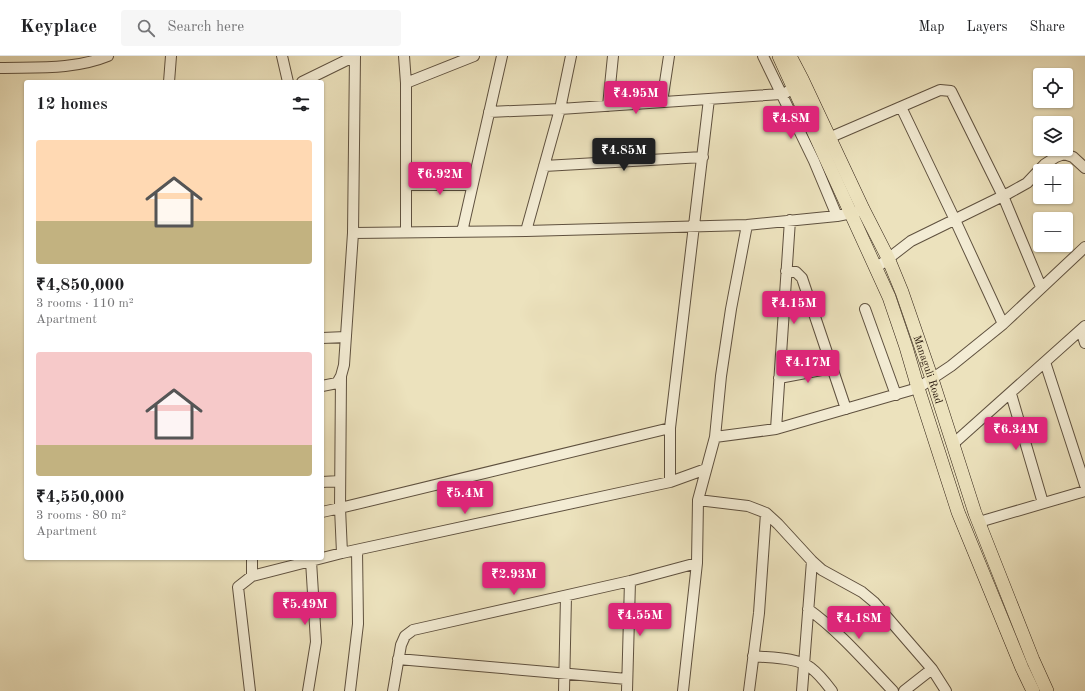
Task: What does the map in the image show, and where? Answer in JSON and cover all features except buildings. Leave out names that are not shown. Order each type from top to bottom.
[{"type":"main road","name":"Managuli Road","points":[[779,56],[798,83]]},
{"type":"main road","name":"Managuli Road","points":[[790,56],[798,83],[857,212],[876,268],[889,297],[906,347],[960,518],[1033,691]]},
{"type":"main road","name":"Managuli Road","points":[[857,212],[888,258],[902,292],[978,522],[1033,660],[1047,691]]},
{"type":"street","points":[[0,68],[79,65],[96,61],[108,56]]},
{"type":"street","points":[[168,80],[171,56]]},
{"type":"street","points":[[282,56],[288,80]]},
{"type":"street","points":[[306,80],[355,56],[353,233],[342,376],[340,481],[342,552]]},
{"type":"street","points":[[404,56],[406,83],[406,232]]},
{"type":"street","points":[[406,83],[474,56]]},
{"type":"street","points":[[462,232],[502,56]]},
{"type":"street","points":[[526,231],[560,109],[571,56]]},
{"type":"street","points":[[608,106],[613,56]]},
{"type":"street","points":[[662,102],[669,56]]},
{"type":"street","points":[[763,56],[814,161],[837,216]]},
{"type":"street","points":[[489,112],[560,109],[781,94],[782,96],[798,83]]},
{"type":"street","points":[[824,140],[940,90],[951,91],[1003,196],[1041,287]]},
{"type":"street","points":[[670,482],[670,428],[709,99]]},
{"type":"street","points":[[901,107],[955,220],[1002,324]]},
{"type":"street","points":[[876,268],[911,241],[1027,183],[1045,164],[1056,157],[1064,154],[1073,157],[1085,168]]},
{"type":"street","points":[[544,166],[703,157]]},
{"type":"street","points":[[406,186],[472,185]]},
{"type":"street","points":[[353,233],[526,231],[746,225],[837,216],[857,212]]},
{"type":"street","points":[[776,429],[790,220]]},
{"type":"street","points":[[683,691],[697,563],[698,500],[715,437],[721,376],[746,225]]},
{"type":"street","points":[[715,437],[776,429],[918,388],[951,366],[1002,324],[1085,248]]},
{"type":"street","points":[[786,270],[796,272],[802,278],[846,409]]},
{"type":"street","points":[[865,309],[896,395]]},
{"type":"street","points":[[1083,328],[1085,343]]},
{"type":"street","points":[[953,444],[1011,394],[1083,328]]},
{"type":"street","points":[[324,338],[346,337]]},
{"type":"street","points":[[1045,362],[1085,484]]},
{"type":"street","points":[[779,378],[832,368]]},
{"type":"street","points":[[324,386],[336,383],[342,376]]},
{"type":"street","points":[[1011,394],[1043,503]]},
{"type":"street","points":[[324,512],[670,428]]},
{"type":"street","points":[[324,557],[342,552],[670,482],[706,469]]},
{"type":"street","points":[[324,482],[340,481]]},
{"type":"street","points":[[978,522],[1085,491]]},
{"type":"street","points":[[698,500],[748,506],[766,513],[812,561],[826,573],[862,592],[874,602],[932,669],[946,691]]},
{"type":"street","points":[[749,691],[759,613],[766,513]]},
{"type":"street","points":[[350,691],[358,624],[357,550]]},
{"type":"street","points":[[252,560],[252,576]]},
{"type":"street","points":[[250,691],[238,587],[252,576],[314,560]]},
{"type":"street","points":[[308,691],[316,642],[311,561]]},
{"type":"street","points":[[802,691],[812,561]]},
{"type":"street","points":[[393,691],[398,659],[405,636],[413,630],[630,582],[697,563]]},
{"type":"street","points":[[627,691],[630,582]]},
{"type":"street","points":[[564,691],[566,596]]},
{"type":"street","points":[[808,609],[838,633],[893,691]]},
{"type":"street","points":[[753,656],[794,661],[805,664],[815,672],[832,691]]},
{"type":"street","points":[[398,659],[627,679]]},
{"type":"street","points":[[904,691],[932,669]]}]
